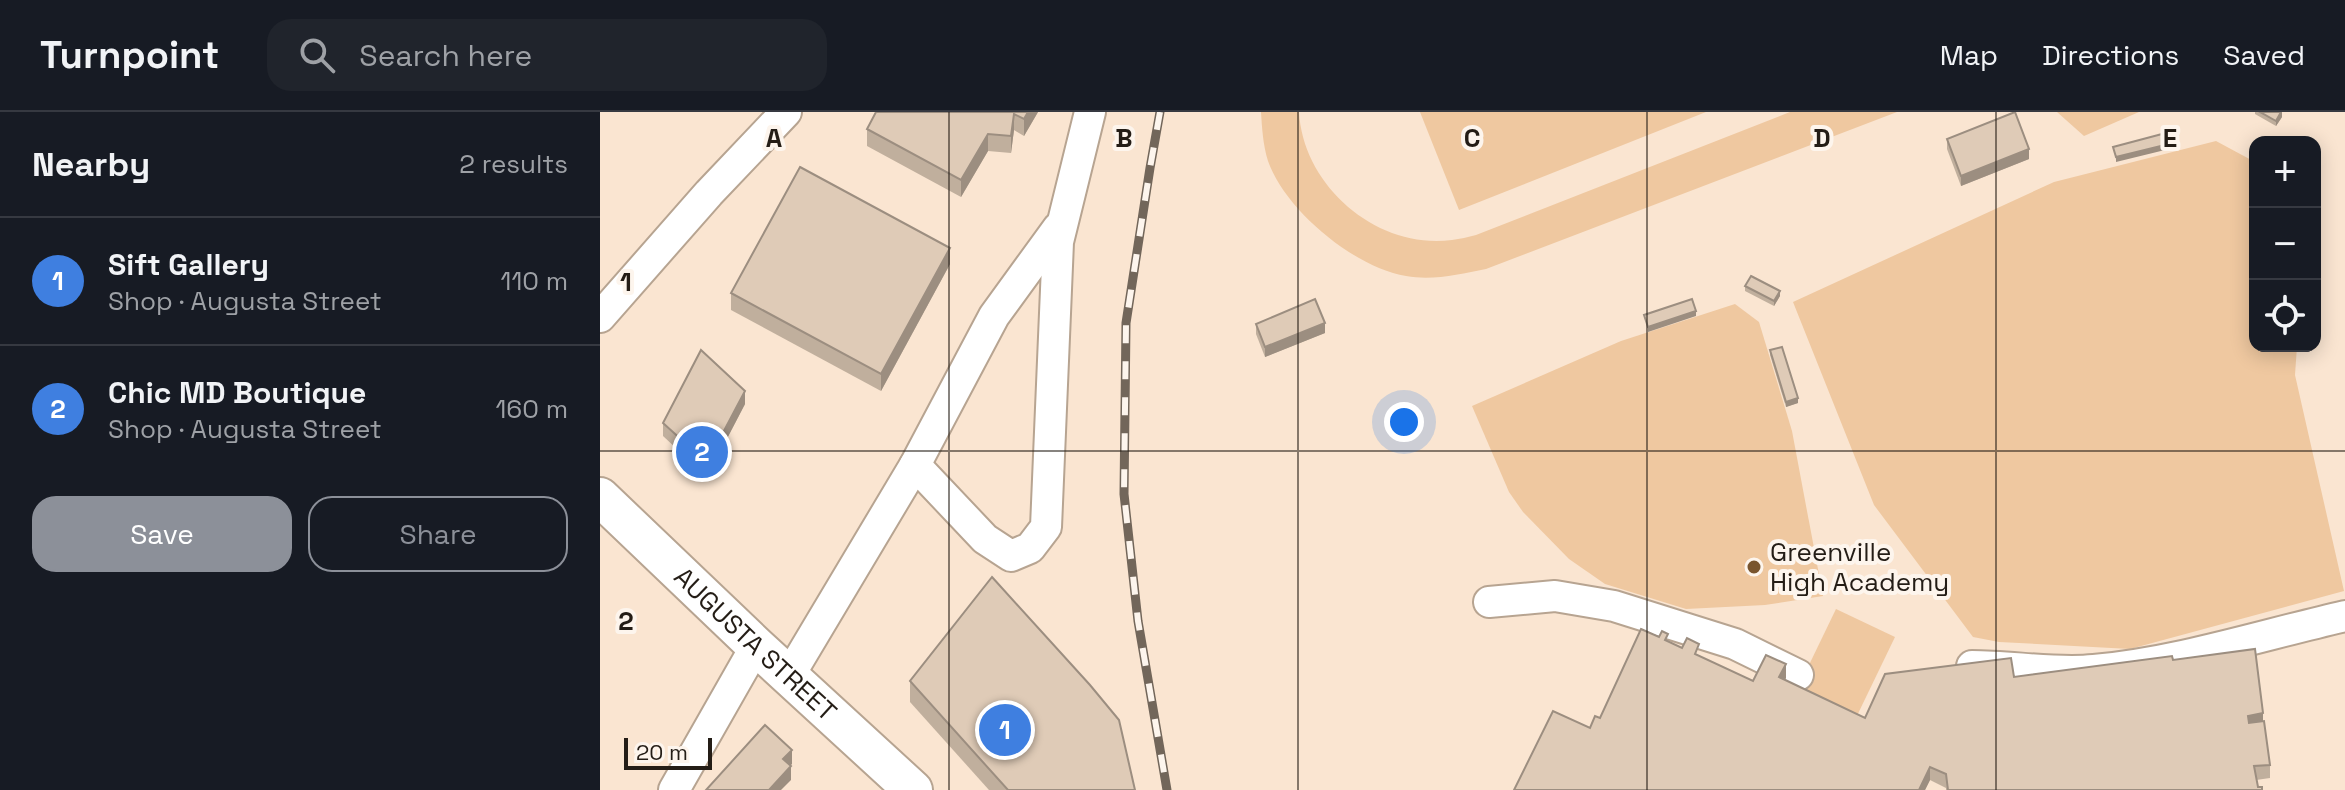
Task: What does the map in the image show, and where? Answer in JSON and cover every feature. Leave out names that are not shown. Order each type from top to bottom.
[{"type":"main road","name":"AUGUSTA STREET","points":[[600,497],[912,790]]},
{"type":"street","points":[[600,317],[709,193],[786,112]]},
{"type":"street","points":[[915,465],[985,539],[1011,556],[1030,548],[1046,527],[1058,242],[1090,112]]},
{"type":"street","points":[[789,676],[915,465],[994,316],[1062,223]]},
{"type":"street","points":[[1489,602],[1555,596],[1614,606],[1735,644],[1798,675]]},
{"type":"street","points":[[1947,669],[1975,666],[2077,671],[2168,660],[2345,616]]},
{"type":"street","points":[[674,790],[756,646]]},
{"type":"shaded area","points":[[1261,112],[1299,112],[1304,139],[1314,165],[1329,188],[1349,208],[1397,235],[1424,240],[1452,240],[1476,235],[1790,112],[1897,112],[1486,269],[1426,278],[1386,271],[1365,262],[1324,234],[1306,217],[1277,180],[1268,161]]},
{"type":"shaded area","points":[[1420,112],[1706,112],[1459,210]]},
{"type":"shaded area","points":[[2057,112],[2139,112],[2084,136]]},
{"type":"shaded area","points":[[2216,141],[2249,159],[2249,352],[2297,352],[2295,375],[2344,591],[2130,649],[1999,642],[1973,637],[1874,505],[1793,302],[2054,182]]},
{"type":"shaded area","points":[[1735,304],[1759,322],[1792,431],[1823,596],[1765,605],[1686,609],[1605,584],[1569,559],[1523,512],[1509,492],[1472,406],[1621,341]]},
{"type":"shaded area","points":[[1836,609],[1895,637],[1853,724],[1794,696]]},
{"type":"building","points":[[876,112],[1028,112],[1024,119],[1014,114],[1011,136],[988,134],[961,180],[867,129]]},
{"type":"building","points":[[2015,112],[2029,149],[1961,176],[1947,139]]},
{"type":"building","points":[[2260,112],[2281,112],[2276,121]]},
{"type":"building","points":[[2162,134],[2165,145],[2116,157],[2113,147]]},
{"type":"building","points":[[800,167],[950,248],[881,374],[731,293]]},
{"type":"building","points":[[1751,276],[1780,291],[1774,301],[1745,286]]},
{"type":"building","points":[[1315,299],[1325,323],[1265,347],[1256,324]]},
{"type":"building","points":[[1692,299],[1696,311],[1648,327],[1644,315]]},
{"type":"building","points":[[1782,347],[1798,398],[1786,402],[1770,350]]},
{"type":"building","points":[[701,350],[745,391],[707,463],[663,423]]},
{"type":"building","points":[[992,577],[1119,720],[1135,790],[1008,790],[910,681]]},
{"type":"building","points":[[1641,629],[1659,637],[1662,631],[1668,634],[1665,640],[1682,648],[1687,638],[1699,644],[1695,654],[1753,681],[1766,655],[1786,664],[1779,677],[1865,718],[1885,674],[2011,658],[2014,677],[2172,656],[2173,660],[2255,649],[2263,713],[2248,716],[2249,723],[2264,721],[2270,765],[2254,766],[2258,787],[2262,790],[1948,790],[1946,774],[1930,767],[1919,790],[1514,790],[1553,711],[1590,728],[1595,716],[1600,718]]},
{"type":"building","points":[[765,725],[792,750],[783,759],[791,766],[769,790],[706,790]]},
{"type":"railway","points":[[1160,112],[1126,323],[1124,494],[1138,621],[1167,790]]},
{"type":"place","name":"Chic MD Boutique","points":[[702,452]]},
{"type":"place","name":"Greenville High Academy","points":[[1754,567]]},
{"type":"place","name":"Sift Gallery","points":[[1005,730]]}]
